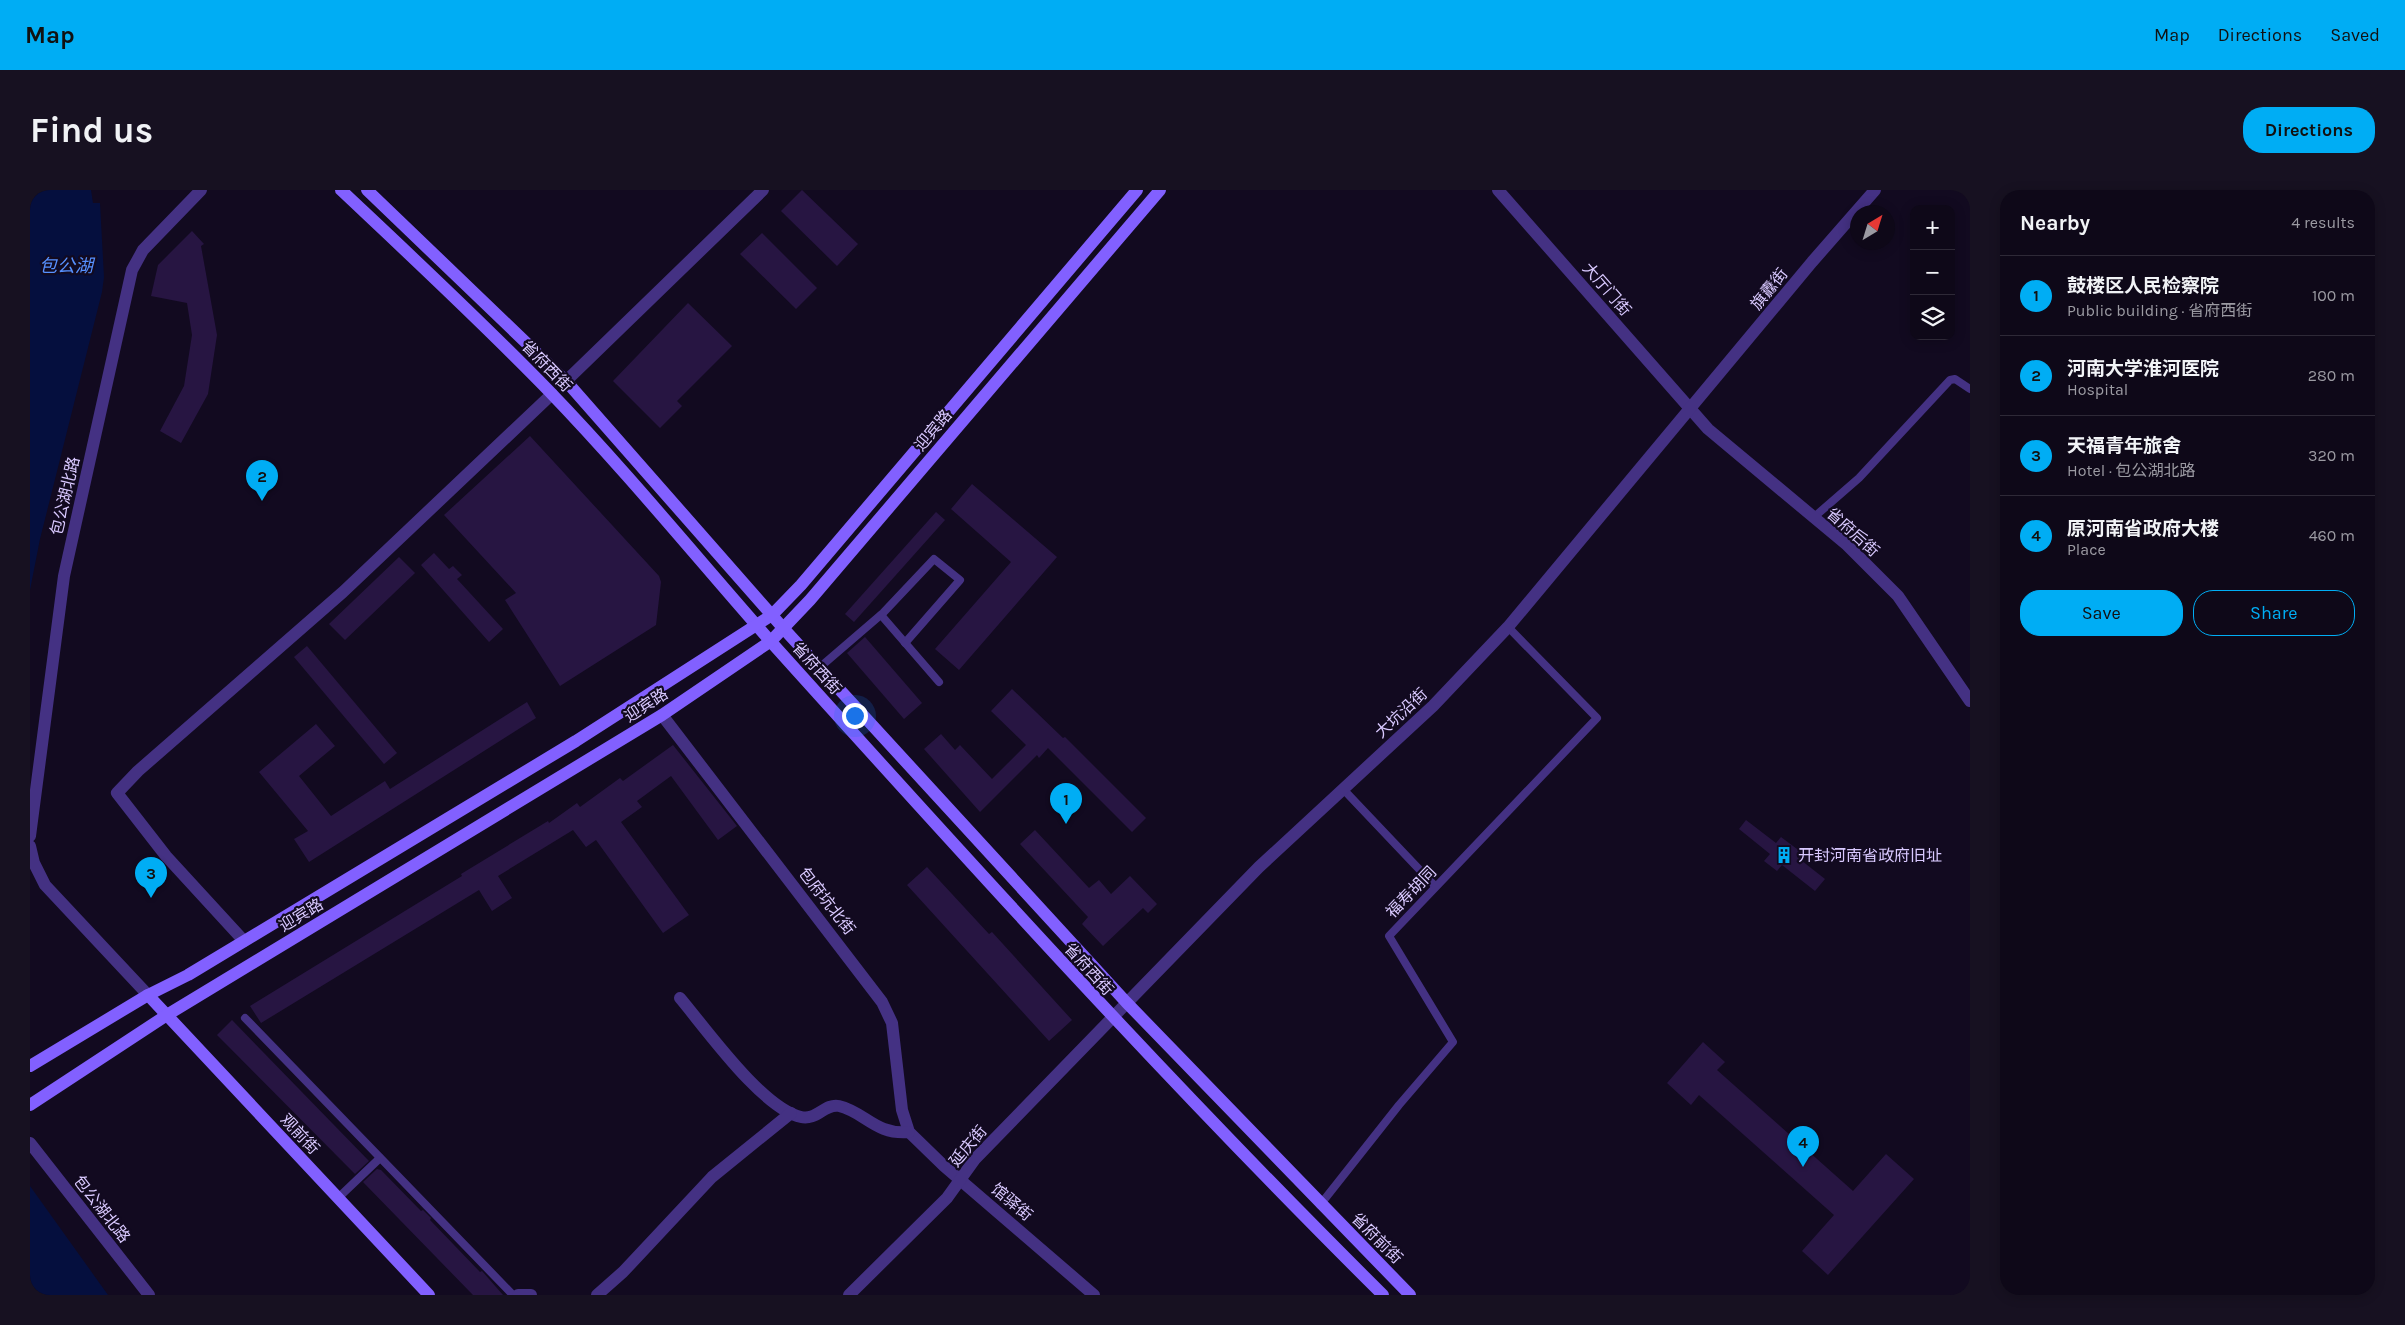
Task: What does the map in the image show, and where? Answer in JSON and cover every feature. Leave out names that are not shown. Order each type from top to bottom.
[{"type":"street","name":"包公湖北路","points":[[30,836],[64,576],[132,270],[142,250],[201,190]]},
{"type":"street","name":"省府西街","points":[[340,190],[489,331],[552,394],[771,641],[1111,1017],[1382,1295]]},
{"type":"street","name":"省府西街","points":[[368,190],[566,381],[819,668],[1126,1002],[1320,1204]]},
{"type":"street","points":[[566,381],[763,190]]},
{"type":"street","name":"迎宾路","points":[[30,1066],[148,995],[188,975],[576,741],[772,615],[801,585],[1137,190]]},
{"type":"street","name":"迎宾路","points":[[30,1105],[167,1015],[662,714],[771,641],[784,629],[1160,190]]},
{"type":"street","name":"大厅门街","points":[[1498,190],[1690,410]]},
{"type":"street","name":"旗纛街","points":[[1690,410],[1812,262],[1875,190]]},
{"type":"street","points":[[244,941],[166,856],[117,793],[138,771],[343,592],[552,394]]},
{"type":"street","name":"省府后街","points":[[1690,410],[1718,439],[1847,545],[1898,596],[1970,701]]},
{"type":"street","name":"大坑沿街","points":[[1111,1017],[1259,868],[1432,706],[1508,627],[1690,410]]},
{"type":"street","name":"包府坑北街","points":[[662,714],[882,1002],[892,1023],[902,1110],[909,1132]]},
{"type":"street","points":[[30,846],[39,874],[52,892],[148,995]]},
{"type":"street","name":"观前街","points":[[148,995],[429,1295]]},
{"type":"street","points":[[680,998],[760,1092],[800,1118],[812,1118],[830,1106],[838,1105],[879,1127],[900,1133],[909,1132]]},
{"type":"street","name":"延庆街","points":[[849,1295],[947,1198],[975,1159],[1111,1017]]},
{"type":"street","points":[[597,1295],[623,1272],[712,1177],[792,1113]]},
{"type":"street","name":"馆驿街","points":[[909,1132],[960,1180],[1094,1295]]},
{"type":"street","name":"包公湖北路","points":[[30,1143],[149,1295]]},
{"type":"street","name":"省府前街","points":[[1320,1204],[1410,1295]]},
{"type":"street","points":[[518,1295],[531,1295]]},
{"type":"lane","points":[[1813,518],[1859,478],[1950,380],[1955,379],[1970,389]]},
{"type":"lane","points":[[819,668],[881,615],[934,559],[960,580],[905,643]]},
{"type":"lane","points":[[881,615],[939,682]]},
{"type":"lane","name":"福寿胡同","points":[[1320,1204],[1399,1105],[1453,1042],[1389,936],[1597,718],[1508,627]]},
{"type":"lane","points":[[1343,789],[1435,886]]},
{"type":"lane","points":[[245,1018],[512,1295]]},
{"type":"lane","points":[[338,1198],[380,1158]]},
{"type":"water","name":"包公湖","points":[[30,190],[91,190],[93,203],[100,203],[104,277],[102,292],[40,539],[30,590]]},
{"type":"water","points":[[30,1186],[108,1295],[30,1295]]},
{"type":"building","points":[[802,190],[858,244],[837,266],[781,211]]},
{"type":"building","points":[[192,231],[204,244],[201,246],[217,335],[208,394],[181,443],[160,431],[184,386],[192,335],[187,303],[151,296],[158,265]]},
{"type":"building","points":[[762,233],[817,288],[796,309],[740,254]]},
{"type":"building","points":[[688,303],[732,346],[677,401],[682,406],[660,428],[613,381]]},
{"type":"building","points":[[530,436],[659,576],[661,582],[656,625],[560,686],[505,600],[516,593],[444,515]]},
{"type":"building","points":[[972,484],[1057,557],[959,670],[935,649],[1011,562],[951,509]]},
{"type":"building","points":[[936,512],[945,520],[854,622],[845,614]]},
{"type":"building","points":[[434,553],[449,569],[453,566],[462,575],[457,579],[503,629],[489,642],[421,565]]},
{"type":"building","points":[[399,557],[415,573],[345,640],[329,624]]},
{"type":"building","points":[[865,637],[922,703],[904,719],[847,653]]},
{"type":"building","points":[[307,646],[397,753],[384,764],[294,657]]},
{"type":"building","points":[[1012,689],[1063,738],[1065,737],[1146,818],[1132,832],[1048,748],[1039,758],[1037,755],[980,812],[924,749],[941,734],[955,750],[960,745],[992,779],[1026,745],[991,711]]},
{"type":"building","points":[[527,702],[536,718],[309,862],[294,839],[308,831],[259,772],[316,724],[335,746],[299,776],[331,816],[385,781],[390,789]]},
{"type":"building","points":[[673,745],[737,826],[718,840],[671,776],[637,801],[642,807],[621,822],[689,915],[663,933],[596,840],[586,847],[573,830],[498,876],[512,898],[492,911],[479,890],[261,1023],[250,1006],[462,876],[461,874],[548,821],[549,823],[577,803],[580,807],[620,778],[623,781]]},
{"type":"building","name":"开封河南省政府旧址","points":[[1746,820],[1776,843],[1781,837],[1801,852],[1797,857],[1825,879],[1815,891],[1782,865],[1777,871],[1764,861],[1770,854],[1739,829]]},
{"type":"building","points":[[1035,830],[1089,888],[1099,880],[1111,894],[1130,876],[1157,904],[1148,913],[1143,908],[1103,946],[1082,924],[1088,917],[1020,844]]},
{"type":"building","points":[[927,867],[989,934],[992,932],[1072,1020],[1049,1041],[907,885]]},
{"type":"building","points":[[232,1020],[369,1161],[355,1174],[217,1035]]},
{"type":"building","points":[[1703,1042],[1725,1062],[1717,1070],[1853,1191],[1886,1154],[1914,1179],[1828,1275],[1802,1251],[1834,1215],[1699,1095],[1691,1105],[1667,1083]]},
{"type":"building","points":[[377,1169],[381,1170],[421,1211],[423,1210],[431,1218],[430,1220],[480,1272],[482,1271],[503,1295],[473,1295],[363,1182]]},
{"type":"place","name":"河南大学淮河医院","points":[[262,501]]},
{"type":"place","name":"鼓楼区人民检察院","points":[[1066,824]]},
{"type":"place","name":"开封河南省政府旧址","points":[[1784,855]]},
{"type":"place","name":"天福青年旅舍","points":[[151,898]]},
{"type":"place","name":"原河南省政府大楼","points":[[1803,1167]]}]
